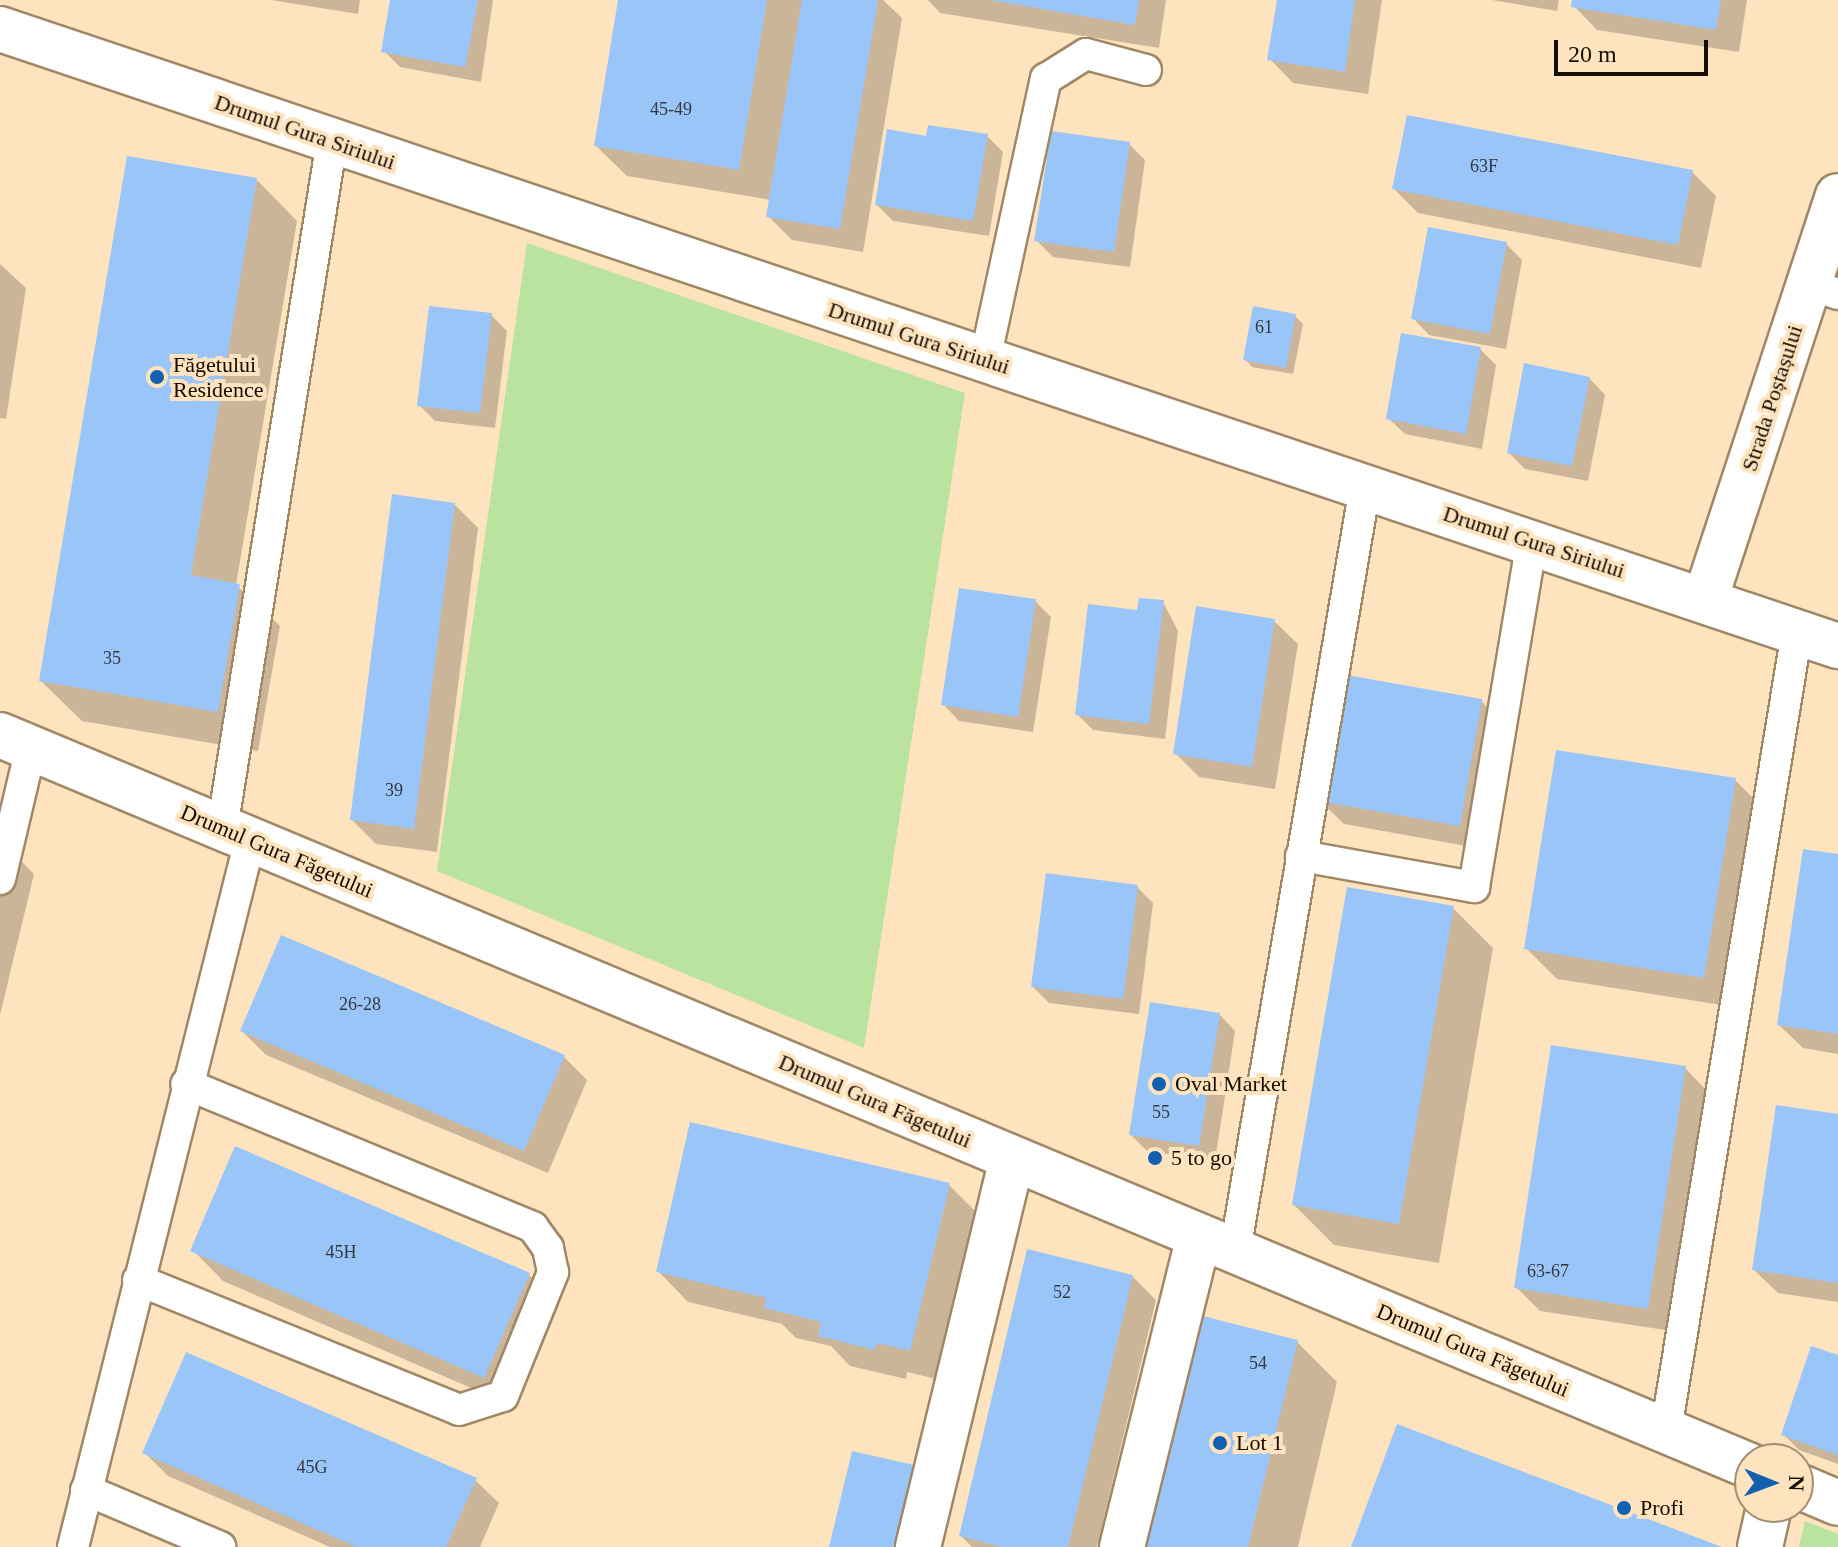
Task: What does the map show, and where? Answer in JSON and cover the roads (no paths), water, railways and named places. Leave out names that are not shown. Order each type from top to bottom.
[{"type":"street","name":"Drumul Gura Siriului","points":[[0,29],[1838,646]]},
{"type":"street","name":"Strada Poștașului","points":[[1705,600],[1824,289],[1838,196]]},
{"type":"street","name":"Drumul Gura Făgetului","points":[[16,742],[1734,1459]]},
{"type":"street","points":[[918,1547],[1012,1158]]},
{"type":"street","points":[[1122,1547],[1217,1244]]},
{"type":"street","points":[[1814,1493],[1838,1503]]},
{"type":"street","points":[[1760,1547],[1765,1523]]},
{"type":"lane","points":[[985,360],[1046,79],[1086,54],[1146,70]]},
{"type":"lane","points":[[73,1547],[186,1084],[236,835],[332,141]]},
{"type":"lane","points":[[1217,1244],[1301,856],[1365,487]]},
{"type":"lane","points":[[1301,856],[1474,887],[1532,541]]},
{"type":"lane","points":[[1666,1430],[1797,632]]},
{"type":"lane","points":[[0,879],[16,742]]},
{"type":"lane","points":[[138,1280],[459,1410],[503,1396],[553,1272],[548,1248],[533,1227],[186,1084]]},
{"type":"lane","points":[[86,1490],[220,1547]]},
{"type":"place","name":"Făgetului Residence","points":[[157,377]]},
{"type":"place","name":"Oval Market","points":[[1159,1084]]},
{"type":"place","name":"5 to go","points":[[1155,1158]]},
{"type":"place","name":"Lot 1","points":[[1220,1443]]},
{"type":"place","name":"Profi","points":[[1624,1508]]}]
